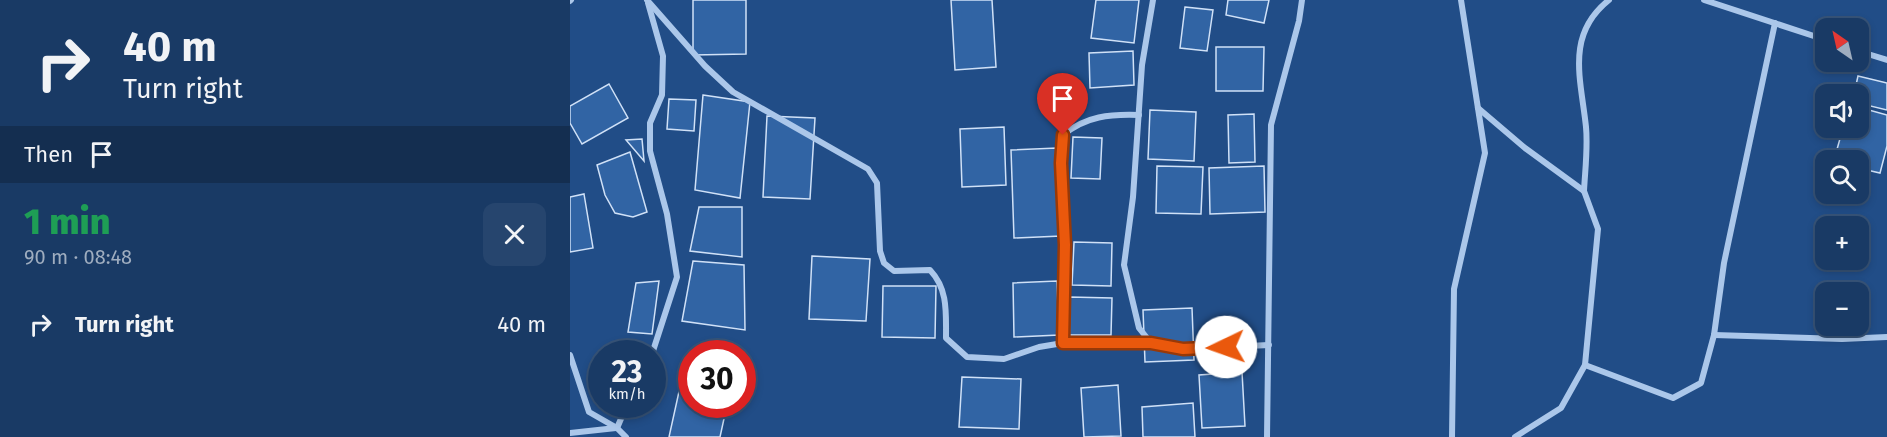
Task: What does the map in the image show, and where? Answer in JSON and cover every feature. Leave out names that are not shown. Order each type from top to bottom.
[{"type":"street","points":[[657,340],[677,277],[667,214],[650,151],[650,123],[662,95],[663,56],[647,0],[705,66],[733,92],[868,169],[877,183],[880,251],[884,263],[894,271],[930,270],[940,281],[946,304],[946,338],[967,357],[1005,359],[1039,346],[1063,343],[1151,343],[1183,349],[1269,345]]},
{"type":"street","points":[[1151,343],[1138,328],[1124,265],[1133,197],[1142,64],[1153,0]]},
{"type":"street","points":[[1267,437],[1271,125],[1299,21],[1302,0]]},
{"type":"street","points":[[1452,437],[1454,289],[1485,153],[1461,0]]},
{"type":"street","points":[[1515,437],[1561,408],[1585,365],[1598,229],[1584,191],[1586,129],[1579,80],[1580,38],[1596,10],[1609,0]]},
{"type":"street","points":[[1704,0],[1815,36]]},
{"type":"street","points":[[1585,365],[1673,398],[1701,383],[1714,335],[1724,263],[1774,23]]},
{"type":"street","points":[[1869,54],[1887,60]]},
{"type":"street","points":[[1478,108],[1525,148],[1584,191]]},
{"type":"street","points":[[1063,343],[1065,245],[1061,163],[1063,135],[1077,123],[1110,114],[1139,115]]},
{"type":"street","points":[[1714,335],[1842,339],[1887,337]]},
{"type":"street","points":[[570,355],[590,412],[617,428],[626,437]]},
{"type":"street","points":[[617,428],[621,418]]},
{"type":"street","points":[[570,433],[617,428]]},
{"type":"building","points":[[693,0],[746,0],[746,54],[693,55]]},
{"type":"building","points":[[951,0],[992,0],[996,67],[955,70]]},
{"type":"building","points":[[1096,0],[1139,0],[1134,43],[1091,38]]},
{"type":"building","points":[[1228,0],[1269,0],[1264,23],[1226,15]]},
{"type":"building","points":[[1185,7],[1213,10],[1207,51],[1180,48]]},
{"type":"building","points":[[1216,47],[1264,47],[1263,91],[1216,91]]},
{"type":"building","points":[[1133,51],[1134,85],[1090,88],[1089,53]]},
{"type":"building","points":[[1858,76],[1887,83],[1887,110],[1869,106],[1869,84],[1856,84]]},
{"type":"building","points":[[609,84],[628,118],[582,144],[570,123],[570,106]]},
{"type":"building","points":[[703,95],[750,102],[740,198],[695,190]]},
{"type":"building","points":[[669,99],[696,100],[694,131],[667,129]]},
{"type":"building","points":[[1150,110],[1196,112],[1194,161],[1148,159]]},
{"type":"building","points":[[1869,110],[1887,115],[1887,146],[1880,173],[1869,170],[1869,150],[1837,150],[1840,138],[1869,138]]},
{"type":"building","points":[[1254,114],[1255,162],[1229,163],[1228,115]]},
{"type":"building","points":[[767,116],[815,118],[810,199],[763,197]]},
{"type":"building","points":[[1004,127],[1006,185],[962,187],[960,129]]},
{"type":"building","points":[[1073,137],[1102,138],[1100,179],[1071,178]]},
{"type":"building","points":[[642,139],[644,161],[626,140]]},
{"type":"building","points":[[1057,148],[1061,236],[1014,238],[1011,150]]},
{"type":"building","points":[[630,152],[647,212],[633,217],[615,213],[605,195],[597,165]]},
{"type":"building","points":[[1157,166],[1203,167],[1201,214],[1156,213]]},
{"type":"building","points":[[1264,166],[1265,212],[1210,214],[1209,168]]},
{"type":"building","points":[[584,194],[593,248],[570,252],[570,197]]},
{"type":"building","points":[[699,207],[742,207],[742,257],[690,251]]},
{"type":"building","points":[[1074,242],[1112,243],[1111,286],[1072,285]]},
{"type":"building","points":[[812,256],[870,259],[866,321],[809,319]]},
{"type":"building","points":[[693,261],[744,265],[745,330],[682,321]]},
{"type":"building","points":[[659,281],[652,334],[628,332],[636,283]]},
{"type":"building","points":[[1057,281],[1059,335],[1014,337],[1013,283]]},
{"type":"building","points":[[883,286],[936,286],[935,338],[882,337]]},
{"type":"building","points":[[1069,297],[1112,298],[1111,335],[1068,335]]},
{"type":"building","points":[[1192,308],[1194,360],[1145,362],[1143,310]]},
{"type":"building","points":[[1242,372],[1245,426],[1202,428],[1199,375]]},
{"type":"building","points":[[962,377],[1021,379],[1019,429],[959,427]]},
{"type":"building","points":[[1118,385],[1121,436],[1084,437],[1081,388]]},
{"type":"building","points":[[678,396],[678,418],[724,418],[720,437],[669,437]]},
{"type":"building","points":[[1193,403],[1195,437],[1143,437],[1142,407]]},
{"type":"route","points":[[1063,135],[1061,163],[1065,245],[1063,343],[1151,343],[1183,349],[1226,347]]}]
